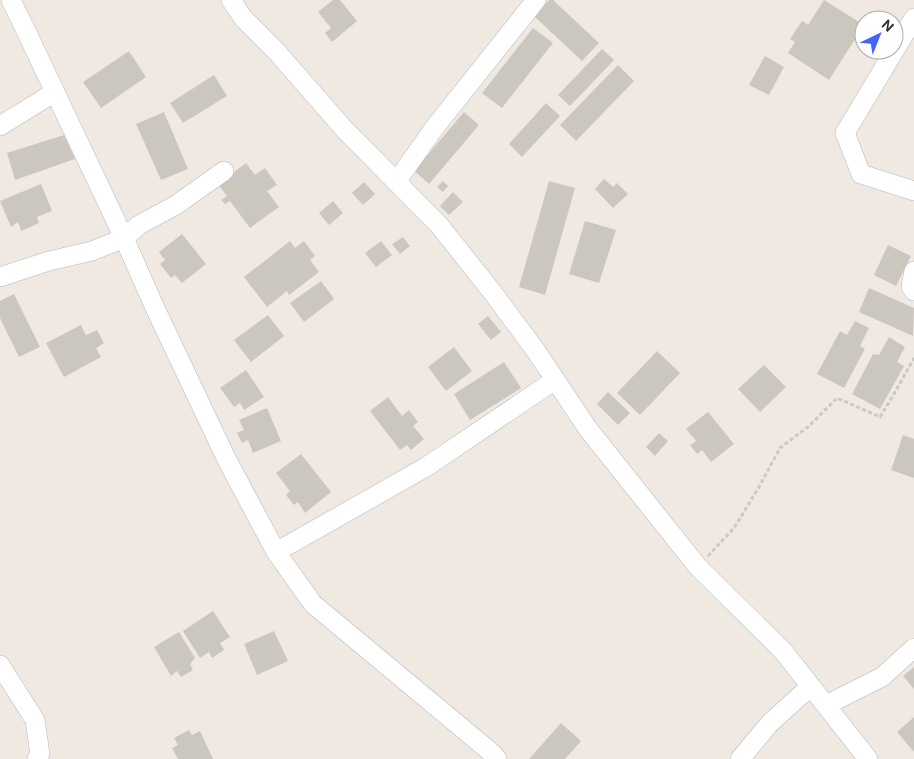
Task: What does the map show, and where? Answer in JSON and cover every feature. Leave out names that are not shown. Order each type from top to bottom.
[{"type":"street","points":[[11,0],[226,458],[276,552],[313,604],[497,759]]},
{"type":"street","points":[[232,0],[243,18],[276,51],[345,130],[440,225],[493,293],[588,429],[698,567],[783,651],[868,759]]},
{"type":"street","points":[[396,182],[435,127],[536,0]]},
{"type":"street","points":[[914,18],[845,133],[862,174],[914,192]]},
{"type":"street","points":[[0,126],[55,92]]},
{"type":"street","points":[[0,277],[49,261],[92,251],[124,238],[139,225],[176,206],[224,171]]},
{"type":"street","points":[[914,271],[911,288],[914,291]]},
{"type":"street","points":[[276,552],[426,467],[555,380]]},
{"type":"street","points":[[826,705],[882,677],[914,648]]},
{"type":"street","points":[[0,665],[35,720],[40,754],[37,759]]},
{"type":"street","points":[[740,759],[770,723],[811,686]]},
{"type":"path","points":[[698,567],[734,528],[780,448],[809,426],[837,398],[880,417],[914,358]]},
{"type":"building","points":[[333,0],[340,0],[357,21],[332,42],[325,33],[331,28],[318,12]]},
{"type":"building","points":[[549,0],[553,0],[599,43],[582,61],[534,16]]},
{"type":"building","points":[[824,0],[854,19],[854,41],[829,80],[788,53],[795,42],[790,39],[802,21],[808,25]]},
{"type":"building","points":[[533,28],[553,43],[502,108],[482,93]]},
{"type":"building","points":[[602,49],[614,60],[570,106],[558,95]]},
{"type":"building","points":[[129,51],[146,77],[101,108],[83,82]]},
{"type":"building","points":[[765,56],[784,67],[769,95],[749,85]]},
{"type":"building","points":[[618,65],[634,81],[576,141],[560,125]]},
{"type":"building","points":[[214,75],[227,96],[183,123],[170,103]]},
{"type":"building","points":[[546,103],[560,116],[522,157],[509,144]]},
{"type":"building","points":[[164,112],[188,169],[161,180],[136,124]]},
{"type":"building","points":[[464,112],[479,125],[429,184],[414,171]]},
{"type":"building","points":[[64,135],[75,159],[15,180],[7,153]]},
{"type":"building","points":[[246,163],[255,175],[265,168],[277,185],[267,191],[279,207],[250,228],[230,201],[225,204],[221,200],[227,196],[218,184]]},
{"type":"building","points":[[604,179],[613,187],[617,183],[628,194],[613,208],[595,189]]},
{"type":"building","points":[[443,181],[448,186],[443,192],[437,187]]},
{"type":"building","points":[[549,181],[575,188],[545,295],[519,287]]},
{"type":"building","points":[[364,182],[375,194],[363,205],[352,193]]},
{"type":"building","points":[[41,184],[52,211],[37,217],[39,223],[21,231],[18,222],[11,227],[0,201]]},
{"type":"building","points":[[453,192],[463,202],[449,215],[440,206]]},
{"type":"building","points":[[333,201],[343,213],[329,225],[319,213]]},
{"type":"building","points":[[585,221],[616,230],[599,283],[569,274]]},
{"type":"building","points":[[182,234],[206,264],[182,283],[175,275],[171,278],[160,264],[165,260],[159,252]]},
{"type":"building","points":[[403,237],[410,246],[400,254],[392,244]]},
{"type":"building","points":[[290,241],[295,248],[304,241],[315,256],[310,260],[319,272],[289,295],[287,291],[267,307],[244,277]]},
{"type":"building","points":[[381,241],[392,255],[376,267],[365,253]]},
{"type":"building","points":[[888,245],[911,256],[896,286],[874,275]]},
{"type":"building","points":[[321,281],[334,299],[304,322],[290,303]]},
{"type":"building","points":[[869,288],[914,308],[913,336],[859,312]]},
{"type":"building","points":[[14,294],[40,347],[19,357],[0,318],[0,301]]},
{"type":"building","points":[[268,315],[284,336],[251,362],[234,340]]},
{"type":"building","points":[[488,316],[501,332],[491,340],[478,324]]},
{"type":"building","points":[[855,321],[869,328],[860,346],[865,349],[844,388],[817,374],[840,331],[847,335]]},
{"type":"building","points":[[81,325],[86,335],[97,330],[104,343],[96,348],[101,357],[64,377],[46,343]]},
{"type":"building","points":[[889,337],[905,347],[897,362],[904,366],[880,409],[852,394],[873,354],[879,355]]},
{"type":"building","points":[[454,347],[472,371],[446,391],[428,367]]},
{"type":"building","points":[[657,351],[680,373],[640,415],[617,393]]},
{"type":"building","points":[[504,362],[521,388],[470,420],[454,394]]},
{"type":"building","points":[[764,365],[786,387],[760,412],[738,389]]},
{"type":"building","points":[[246,370],[264,397],[244,410],[240,403],[234,407],[220,388]]},
{"type":"building","points":[[608,392],[630,413],[618,425],[597,404]]},
{"type":"building","points":[[388,397],[402,416],[409,410],[418,422],[413,426],[424,439],[411,450],[407,445],[400,450],[370,411]]},
{"type":"building","points":[[267,408],[281,441],[253,453],[248,440],[242,443],[237,433],[244,430],[239,420]]},
{"type":"building","points":[[708,412],[734,444],[711,462],[702,450],[697,454],[690,445],[696,441],[686,429]]},
{"type":"building","points":[[659,433],[668,441],[655,456],[646,447]]},
{"type":"building","points":[[903,435],[914,439],[914,478],[891,470]]},
{"type":"building","points":[[301,454],[331,492],[305,513],[298,502],[294,505],[286,495],[290,491],[276,473]]},
{"type":"building","points":[[213,611],[230,637],[220,643],[224,650],[212,658],[209,652],[200,658],[183,631]]},
{"type":"building","points":[[274,631],[288,661],[257,675],[244,644]]},
{"type":"building","points":[[179,632],[195,658],[190,664],[193,670],[181,677],[177,671],[171,676],[154,647]]},
{"type":"building","points":[[914,667],[914,689],[903,676]]},
{"type":"building","points":[[914,717],[914,752],[897,732]]},
{"type":"building","points":[[561,723],[581,741],[565,759],[529,759]]},
{"type":"building","points":[[189,730],[192,735],[200,731],[213,759],[178,759],[172,748],[178,745],[174,738]]}]
